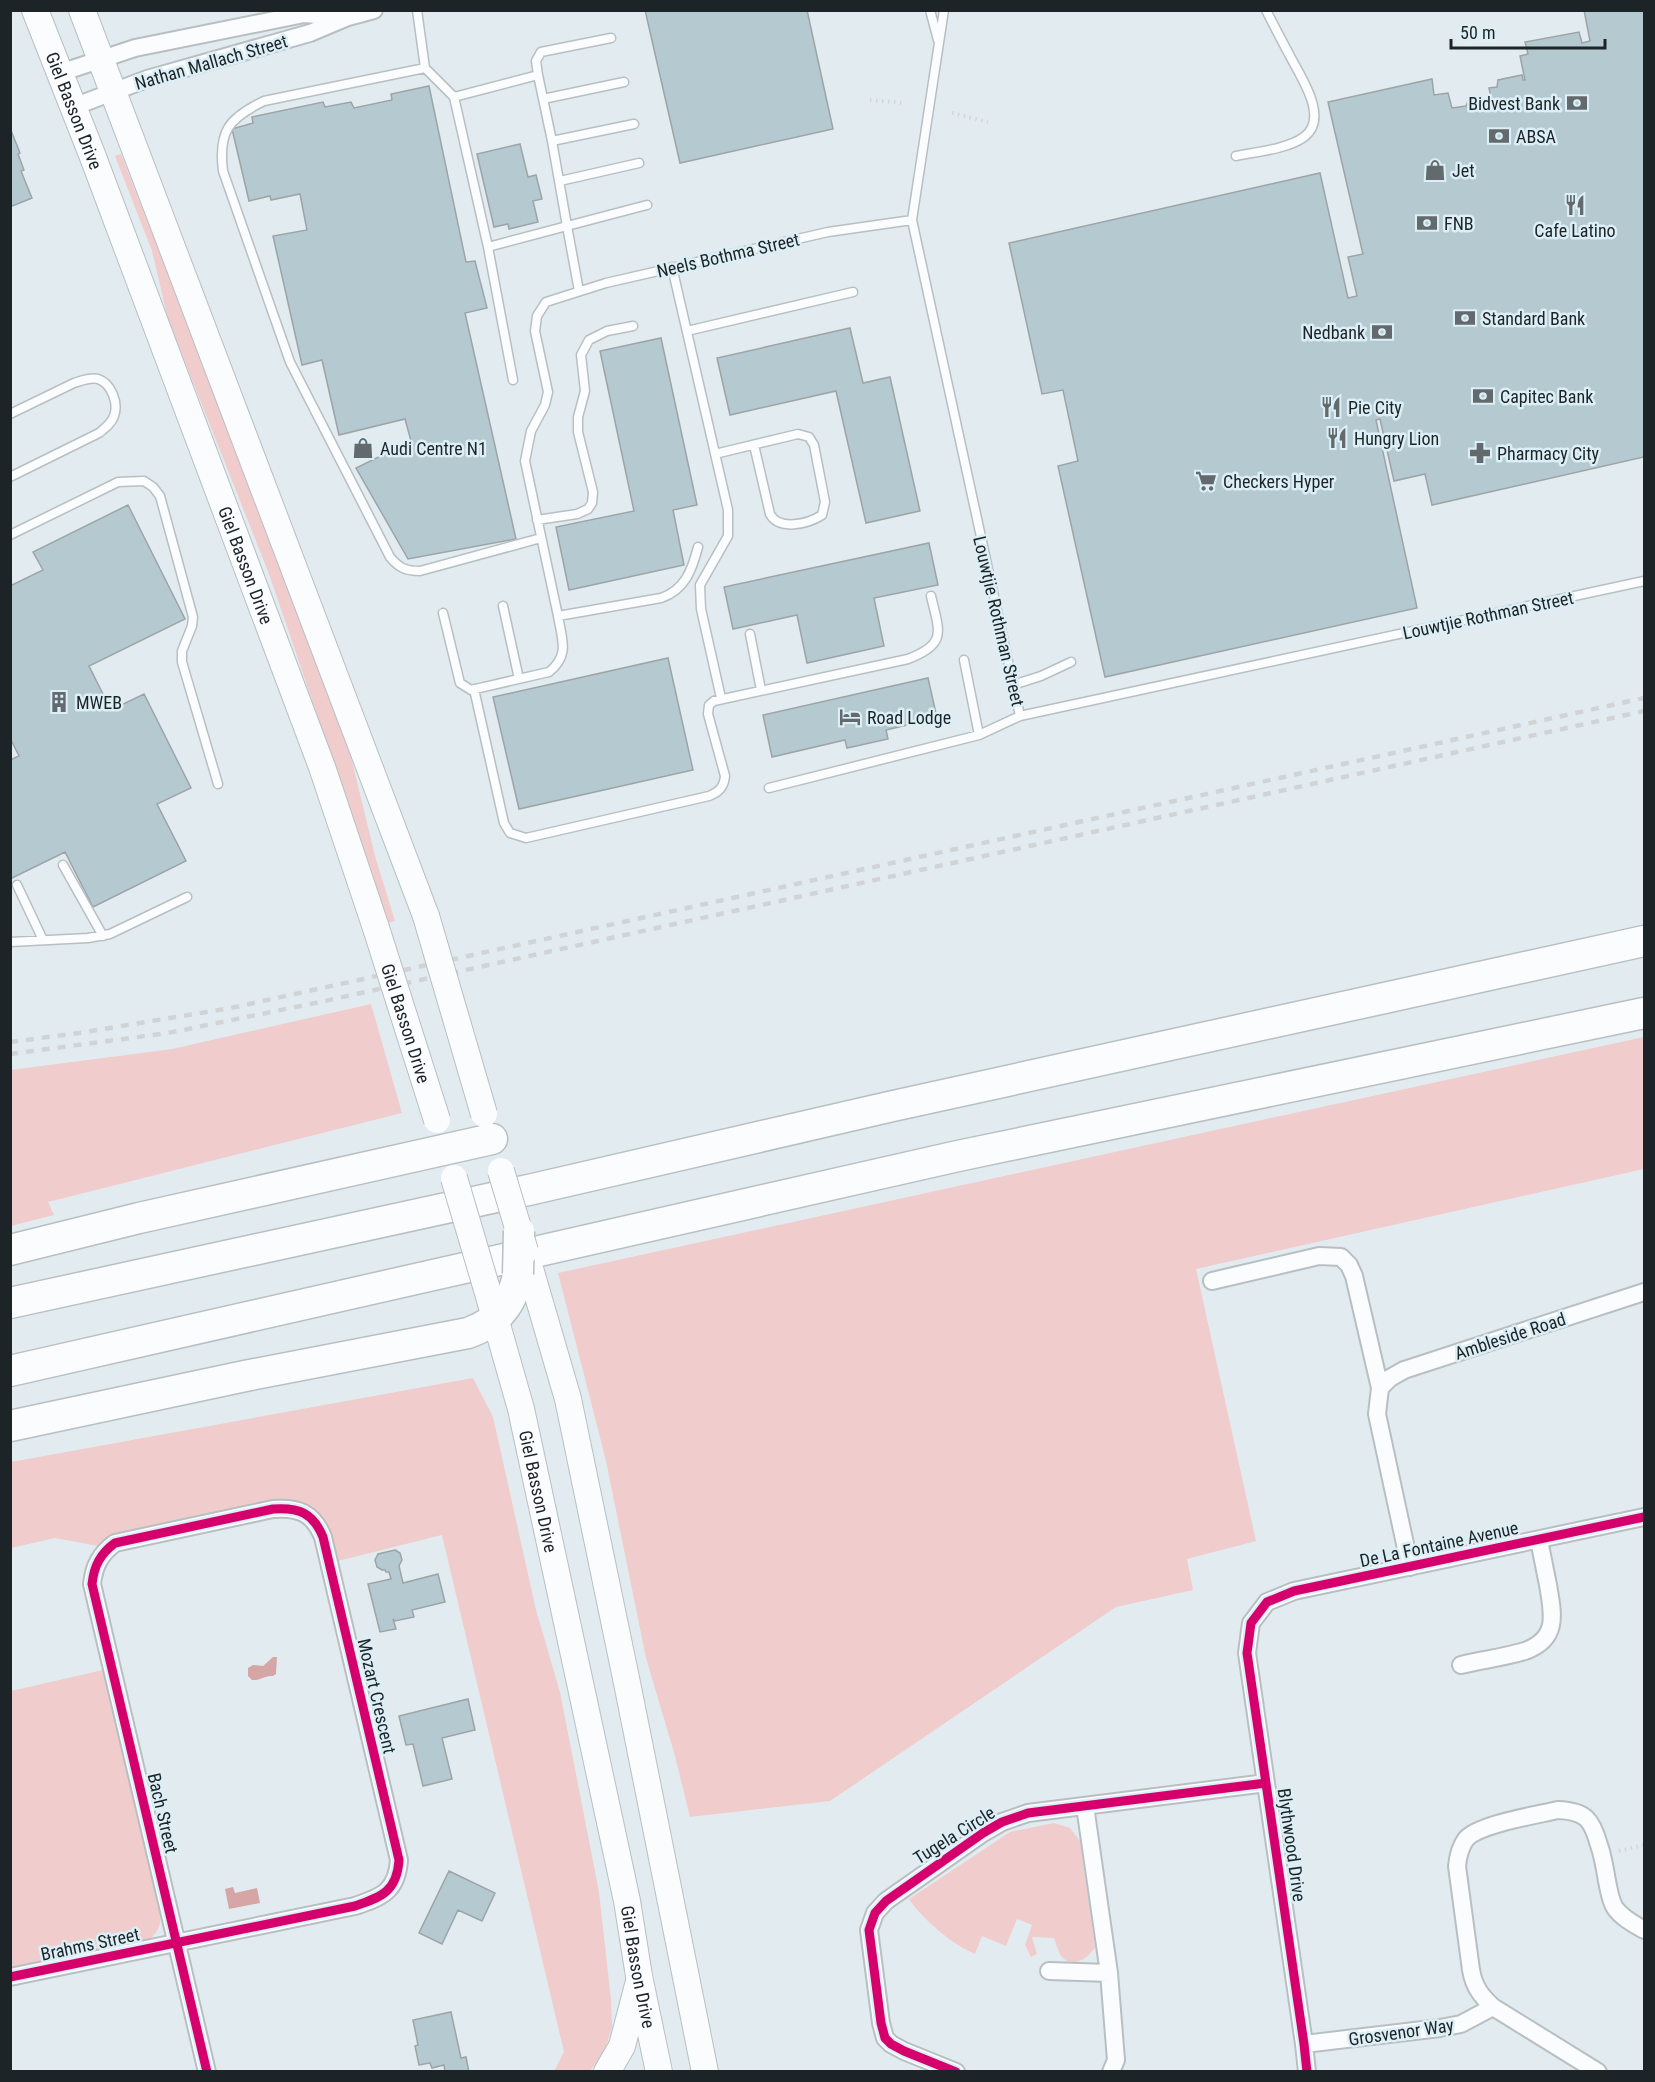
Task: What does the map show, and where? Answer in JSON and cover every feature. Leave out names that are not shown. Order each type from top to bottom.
[{"type":"highway","points":[[10,1304],[533,1189],[892,1106],[1644,941]]},
{"type":"highway","points":[[10,1371],[958,1156],[1644,1013]]},
{"type":"highway","points":[[10,1250],[139,1218],[446,1149],[488,1127]]},
{"type":"highway","points":[[10,1426],[245,1376],[468,1333],[488,1325],[502,1313],[524,1273],[519,1231]]},
{"type":"main road","name":"Giel Basson Drive","points":[[35,10],[74,106],[318,756],[376,928],[446,1149],[521,1409],[627,1901],[639,1976],[659,2072]]},
{"type":"main road","points":[[82,10],[426,916],[519,1231]]},
{"type":"main road","points":[[524,1273],[568,1399],[705,2072]]},
{"type":"main road","points":[[607,2072],[622,2046],[639,1976]]},
{"type":"street","name":"Nathan Mallach Street","points":[[74,106],[147,79],[310,33],[348,17],[374,10]]},
{"type":"street","name":"Nathan Mallach Street","points":[[60,74],[135,48],[304,14],[348,17]]},
{"type":"street","points":[[1212,1281],[1319,1256],[1341,1257],[1349,1265],[1354,1276],[1380,1388],[1377,1414],[1410,1567]]},
{"type":"street","name":"Ambleside Road","points":[[1380,1388],[1390,1378],[1404,1370],[1644,1292]]},
{"type":"street","name":"Mozart Crescent","points":[[97,1562],[115,1543],[273,1509],[288,1508],[311,1518],[318,1525],[323,1538],[399,1860],[398,1872],[390,1888],[378,1899],[356,1906],[176,1943]]},
{"type":"street","name":"De La Fontaine Avenue","points":[[1251,1623],[1267,1602],[1294,1591],[1644,1517]]},
{"type":"street","points":[[1461,1665],[1525,1650],[1547,1636],[1552,1625],[1553,1613],[1539,1540]]},
{"type":"street","name":"Bach Street","points":[[97,1562],[92,1584],[207,2072]]},
{"type":"street","name":"Blythwood Drive","points":[[1251,1623],[1247,1653],[1305,2044],[1307,2072]]},
{"type":"street","name":"Tugela Circle","points":[[956,2072],[904,2051],[885,2038],[869,1930],[875,1913],[886,1901],[903,1887],[1002,1822],[1028,1813],[1266,1783]]},
{"type":"street","points":[[1085,1806],[1109,1973],[1116,2060],[1111,2072]]},
{"type":"street","points":[[1598,2072],[1493,2007],[1479,1994],[1471,1970],[1458,1866],[1459,1853],[1466,1840],[1478,1830],[1558,1810],[1569,1810],[1584,1815],[1593,1824],[1610,1897],[1616,1909],[1624,1918],[1644,1930]]},
{"type":"street","name":"Brahms Street","points":[[10,1977],[176,1943]]},
{"type":"street","points":[[1049,1971],[1109,1973]]},
{"type":"street","name":"Grosvenor Way","points":[[1305,2044],[1461,2024],[1493,2007]]},
{"type":"lane","points":[[417,10],[425,69],[454,97],[488,247],[513,380]]},
{"type":"lane","name":"Louwtjie Rothman Street","points":[[930,10],[938,40]]},
{"type":"lane","name":"Louwtjie Rothman Street","points":[[944,10],[912,220],[1020,716],[1644,581]]},
{"type":"lane","points":[[1236,156],[1291,143],[1305,136],[1311,126],[1314,112],[1310,95],[1266,10]]},
{"type":"lane","points":[[579,291],[536,61],[541,52],[611,38]]},
{"type":"lane","points":[[425,69],[264,101],[245,110],[235,119],[222,140],[223,171],[290,362],[390,557],[396,564],[403,569],[420,571],[541,538]]},
{"type":"lane","points":[[454,97],[538,75]]},
{"type":"lane","points":[[543,99],[624,82]]},
{"type":"lane","points":[[552,141],[634,124]]},
{"type":"lane","points":[[560,181],[639,163]]},
{"type":"lane","points":[[488,247],[647,205]]},
{"type":"lane","name":"Neels Bothma Street","points":[[537,520],[525,461],[531,431],[545,405],[548,392],[535,331],[540,307],[546,302],[672,267],[828,232],[912,220]]},
{"type":"lane","points":[[672,267],[728,510],[728,536],[700,585],[700,596],[721,698]]},
{"type":"lane","points":[[687,331],[853,292]]},
{"type":"lane","points":[[443,613],[460,683],[471,690],[549,672],[558,664],[564,646],[537,520],[577,514],[588,509],[592,503],[593,492],[578,432],[578,417],[585,391],[581,355],[589,340],[607,331],[633,326]]},
{"type":"lane","points":[[10,414],[74,383],[97,379],[105,383],[111,391],[116,407],[109,426],[99,433],[10,477]]},
{"type":"lane","points":[[715,454],[798,434],[809,437],[814,445],[825,502],[822,515],[815,519],[791,524],[780,524],[774,521],[770,514],[754,445]]},
{"type":"lane","points":[[10,535],[118,482],[144,481],[153,487],[160,496],[193,616],[192,626],[182,651],[182,662],[218,784]]},
{"type":"lane","points":[[558,616],[674,594],[682,586],[698,547]]},
{"type":"lane","points":[[474,689],[504,823],[510,833],[526,838],[716,793],[724,783],[725,776],[708,714],[714,700],[908,659],[924,653],[938,640],[931,596]]},
{"type":"lane","points":[[503,606],[519,678]]},
{"type":"lane","points":[[750,634],[761,690]]},
{"type":"lane","points":[[964,660],[979,735]]},
{"type":"lane","points":[[1013,685],[1041,676],[1071,662]]},
{"type":"lane","points":[[769,788],[979,735],[1020,716]]},
{"type":"lane","points":[[63,865],[103,936]]},
{"type":"lane","points":[[17,885],[43,940]]},
{"type":"lane","points":[[10,942],[88,939],[103,936],[127,927],[187,897]]},
{"type":"path","points":[[870,99],[904,103]]},
{"type":"path","points":[[952,113],[988,122]]},
{"type":"path","points":[[1602,1856],[1644,1845]]},
{"type":"shaded area","points":[[121,154],[339,723],[351,757],[375,856],[395,921],[388,923],[269,574],[168,319],[152,251],[115,156]]},
{"type":"shaded area","points":[[371,1004],[402,1113],[48,1202],[54,1215],[11,1226],[11,1070],[172,1049]]},
{"type":"shaded area","points":[[1644,1037],[1644,1169],[1196,1269],[1256,1541],[1187,1559],[1193,1590],[1116,1607],[830,1801],[690,1817],[675,1756],[646,1658],[606,1461],[558,1273]]},
{"type":"shaded area","points":[[473,1378],[493,1417],[536,1610],[560,1692],[599,1892],[612,2027],[604,2053],[590,2071],[554,2071],[564,2052],[442,1535],[338,1561],[331,1536],[323,1519],[308,1507],[283,1499],[111,1537],[98,1546],[55,1538],[11,1548],[11,1462]]},
{"type":"shaded area","points":[[273,1657],[277,1657],[276,1674],[255,1680],[248,1676],[248,1668],[253,1665],[263,1666]]},
{"type":"shaded area","points":[[103,1670],[161,1916],[159,1927],[148,1940],[11,1968],[11,1691]]},
{"type":"shaded area","points":[[1054,1823],[1070,1828],[1080,1841],[1095,1947],[1080,1961],[1071,1962],[1062,1957],[1054,1938],[1032,1937],[1037,1954],[1031,1957],[1025,1945],[1032,1925],[1017,1919],[1006,1946],[982,1936],[975,1954],[939,1931],[909,1899],[1010,1832]]},
{"type":"shaded area","points":[[233,1887],[235,1893],[257,1888],[260,1903],[229,1909],[225,1889]]},
{"type":"building","points":[[645,10],[807,10],[833,129],[680,163]]},
{"type":"building","points":[[1584,10],[1644,10],[1644,457],[1432,505],[1425,474],[1394,481],[1380,419],[1376,420],[1417,608],[1105,677],[1058,466],[1078,461],[1063,390],[1042,394],[1009,243],[1320,173],[1348,298],[1357,296],[1348,257],[1363,254],[1328,102],[1432,79],[1434,95],[1448,93],[1452,108],[1466,106],[1469,99],[1478,97],[1482,111],[1493,109],[1489,88],[1497,87],[1498,80],[1522,75],[1525,80],[1520,56],[1528,54],[1525,42],[1579,32],[1582,43],[1590,41]]},
{"type":"building","points":[[429,86],[466,262],[475,261],[487,308],[465,313],[516,539],[408,559],[356,468],[411,441],[405,419],[339,435],[322,360],[302,365],[273,236],[307,230],[300,194],[271,200],[270,196],[249,201],[232,129],[253,123],[252,117],[323,102],[325,107],[351,102],[354,108],[392,100],[391,94]]},
{"type":"building","points":[[10,128],[20,153],[18,154],[24,170],[21,171],[32,198],[10,207]]},
{"type":"building","points":[[520,144],[528,177],[536,175],[542,199],[533,201],[538,222],[509,229],[508,224],[494,227],[477,154]]},
{"type":"building","points":[[850,328],[863,383],[890,377],[920,511],[866,523],[836,391],[730,415],[717,358]]},
{"type":"building","points":[[661,338],[697,505],[673,510],[684,565],[569,590],[556,527],[634,511],[600,351]]},
{"type":"building","name":"MWEB","points":[[128,505],[185,619],[89,666],[111,710],[144,694],[191,788],[157,804],[186,861],[93,907],[65,852],[10,879],[10,760],[19,756],[10,738],[10,586],[43,570],[33,552]]},
{"type":"building","points":[[929,543],[938,585],[874,598],[884,646],[807,663],[797,615],[733,629],[724,587]]},
{"type":"building","points":[[668,658],[693,770],[519,809],[493,697]]},
{"type":"building","name":"Road Lodge","points":[[928,678],[937,718],[886,730],[888,739],[847,748],[845,740],[772,757],[763,715]]},
{"type":"building","points":[[395,1550],[400,1553],[402,1560],[399,1566],[403,1583],[438,1574],[445,1602],[412,1610],[414,1617],[395,1621],[393,1619],[396,1629],[380,1632],[368,1584],[391,1579],[389,1572],[377,1567],[375,1560],[378,1554]]},
{"type":"building","points":[[468,1699],[475,1730],[442,1738],[452,1779],[423,1786],[413,1744],[406,1745],[399,1716]]},
{"type":"building","points":[[449,1871],[495,1893],[482,1921],[458,1910],[442,1944],[419,1933]]},
{"type":"building","points":[[451,2012],[461,2058],[466,2057],[469,2072],[445,2072],[444,2065],[432,2068],[430,2063],[419,2065],[413,2020]]},
{"type":"railway","points":[[10,1042],[231,1008],[1644,698]]},
{"type":"railway","points":[[10,1054],[168,1033],[320,1002],[1644,711]]},
{"type":"cycle path","points":[[10,1977],[355,1906],[380,1896],[391,1886],[398,1871],[399,1860],[323,1537],[315,1522],[304,1513],[290,1509],[273,1509],[115,1543],[102,1556],[93,1578],[92,1584],[207,2072]]},
{"type":"cycle path","points":[[1307,2072],[1247,1653],[1251,1623],[1267,1602],[1294,1591],[1644,1517]]},
{"type":"cycle path","points":[[956,2072],[904,2051],[885,2038],[869,1930],[875,1913],[886,1901],[983,1833],[1002,1822],[1028,1813],[1266,1783]]},
{"type":"place","name":"Bidvest Bank","points":[[1577,103]]},
{"type":"place","name":"ABSA","points":[[1499,136]]},
{"type":"place","name":"Jet","points":[[1435,170]]},
{"type":"place","name":"Cafe Latino","points":[[1575,205]]},
{"type":"place","name":"FNB","points":[[1427,223]]},
{"type":"place","name":"Standard Bank","points":[[1465,318]]},
{"type":"place","name":"Nedbank","points":[[1382,332]]},
{"type":"place","name":"Capitec Bank","points":[[1483,396]]},
{"type":"place","name":"Pie City","points":[[1331,407]]},
{"type":"place","name":"Hungry Lion","points":[[1337,438]]},
{"type":"place","name":"Audi Centre N1","points":[[363,448]]},
{"type":"place","name":"Pharmacy City","points":[[1480,453]]},
{"type":"place","name":"Checkers Hyper","points":[[1206,481]]},
{"type":"place","name":"MWEB","points":[[59,702]]},
{"type":"place","name":"Road Lodge","points":[[850,717]]}]
